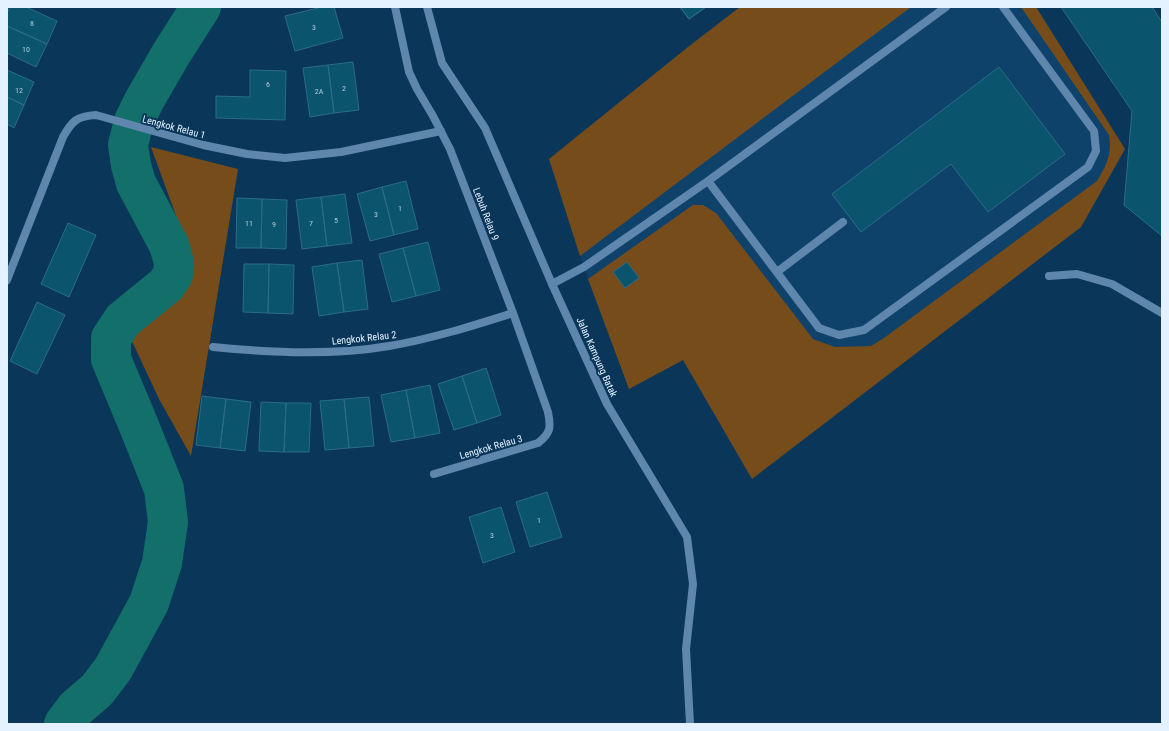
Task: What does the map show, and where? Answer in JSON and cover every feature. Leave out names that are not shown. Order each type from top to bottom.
[{"type":"street","name":"Lebuh Relau 9","points":[[395,7],[409,72],[450,149],[513,313],[548,412],[550,424],[549,432]]},
{"type":"street","name":"Jalan Kampung Batak","points":[[427,7],[442,63],[485,128],[552,284],[607,404],[687,537],[694,584],[686,649],[690,724]]},
{"type":"street","points":[[552,284],[584,268],[708,181],[946,7]]},
{"type":"street","points":[[708,181],[819,328],[839,335],[864,330],[1088,167],[1096,151],[1094,131],[1003,7]]},
{"type":"street","name":"Lengkok Relau 1","points":[[7,280],[63,137],[75,119],[96,115],[211,147],[247,154],[285,158],[315,156],[341,152],[441,131]]},
{"type":"street","points":[[777,272],[843,222]]},
{"type":"street","points":[[1049,276],[1077,274],[1112,284],[1162,313]]},
{"type":"street","name":"Lengkok Relau 2","points":[[213,347],[247,351],[323,352],[380,347],[452,332],[513,313]]},
{"type":"street","name":"Lengkok Relau 3","points":[[434,474],[531,446],[544,438],[549,432]]},
{"type":"shaded area","points":[[740,7],[1036,7],[1125,149],[1081,227],[752,479],[683,360],[629,389],[584,267],[549,159]]},
{"type":"shaded area","points":[[740,7],[911,7],[580,256],[549,159]]},
{"type":"shaded area","points":[[1021,7],[1036,7],[1125,149],[1081,227],[752,479],[683,360],[629,389],[588,279],[693,205],[703,205],[716,213],[813,339],[835,347],[871,346],[884,338],[1097,181],[1108,159],[1110,148],[1109,135]]},
{"type":"shaded area","points":[[151,147],[238,169],[191,456],[159,399],[131,339],[180,292],[191,276],[191,257]]},
{"type":"building","points":[[10,7],[26,7],[57,21],[47,44],[7,26],[7,13]]},
{"type":"building","points":[[322,7],[334,7],[343,38],[295,51],[285,16]]},
{"type":"building","points":[[680,7],[706,7],[689,19]]},
{"type":"building","points":[[680,7],[706,7],[689,19]]},
{"type":"building","points":[[1061,7],[1152,7],[1162,22],[1162,236],[1124,205],[1132,111]]},
{"type":"building","points":[[7,26],[47,44],[36,67],[7,53]]},
{"type":"building","points":[[353,62],[359,110],[334,113],[328,65]]},
{"type":"building","points":[[328,65],[334,113],[310,117],[303,68]]},
{"type":"building","points":[[999,67],[1065,154],[988,212],[951,164],[861,232],[832,194]]},
{"type":"building","points":[[7,70],[34,82],[24,105],[7,97]]},
{"type":"building","points":[[250,70],[286,71],[285,120],[216,118],[216,96],[250,97]]},
{"type":"building","points":[[7,97],[24,105],[14,128],[7,124]]},
{"type":"building","points":[[406,181],[418,229],[394,235],[382,187]]},
{"type":"building","points":[[382,187],[394,235],[370,241],[357,194]]},
{"type":"building","points":[[345,194],[352,243],[327,246],[321,197]]},
{"type":"building","points":[[321,197],[327,246],[302,249],[296,200]]},
{"type":"building","points":[[237,198],[262,199],[261,248],[236,248]]},
{"type":"building","points":[[262,199],[287,200],[286,249],[261,248]]},
{"type":"building","points":[[68,223],[96,235],[69,297],[41,284]]},
{"type":"building","points":[[428,242],[440,290],[416,296],[403,248]]},
{"type":"building","points":[[403,248],[416,296],[392,302],[379,254]]},
{"type":"building","points":[[362,260],[368,309],[344,312],[337,263]]},
{"type":"building","points":[[627,262],[639,278],[625,288],[613,272]]},
{"type":"building","points":[[337,263],[344,312],[319,316],[312,267]]},
{"type":"building","points":[[244,264],[269,264],[268,313],[243,312]]},
{"type":"building","points":[[269,264],[294,265],[293,314],[268,313]]},
{"type":"building","points":[[37,302],[65,315],[37,374],[10,361]]},
{"type":"building","points":[[486,368],[501,415],[477,423],[462,376]]},
{"type":"building","points":[[462,376],[477,423],[454,430],[438,384]]},
{"type":"building","points":[[430,385],[440,433],[415,438],[406,390]]},
{"type":"building","points":[[406,390],[415,438],[391,442],[381,395]]},
{"type":"building","points":[[202,396],[226,399],[220,448],[196,445]]},
{"type":"building","points":[[369,397],[374,446],[349,448],[344,399]]},
{"type":"building","points":[[226,399],[251,402],[245,451],[220,448]]},
{"type":"building","points":[[344,399],[349,448],[325,450],[320,401]]},
{"type":"building","points":[[261,402],[286,403],[284,452],[259,451]]},
{"type":"building","points":[[286,403],[311,403],[309,452],[284,452]]},
{"type":"building","points":[[547,492],[562,537],[530,547],[516,502]]},
{"type":"building","points":[[501,507],[515,552],[483,563],[469,517]]},
{"type":"waterway","points":[[64,724],[76,708],[97,690],[113,669],[149,603],[162,563],[168,522],[164,489],[111,359],[111,338],[123,320],[166,285],[173,275],[174,262],[169,245],[136,183],[128,145],[134,121],[145,99],[201,7]]}]
